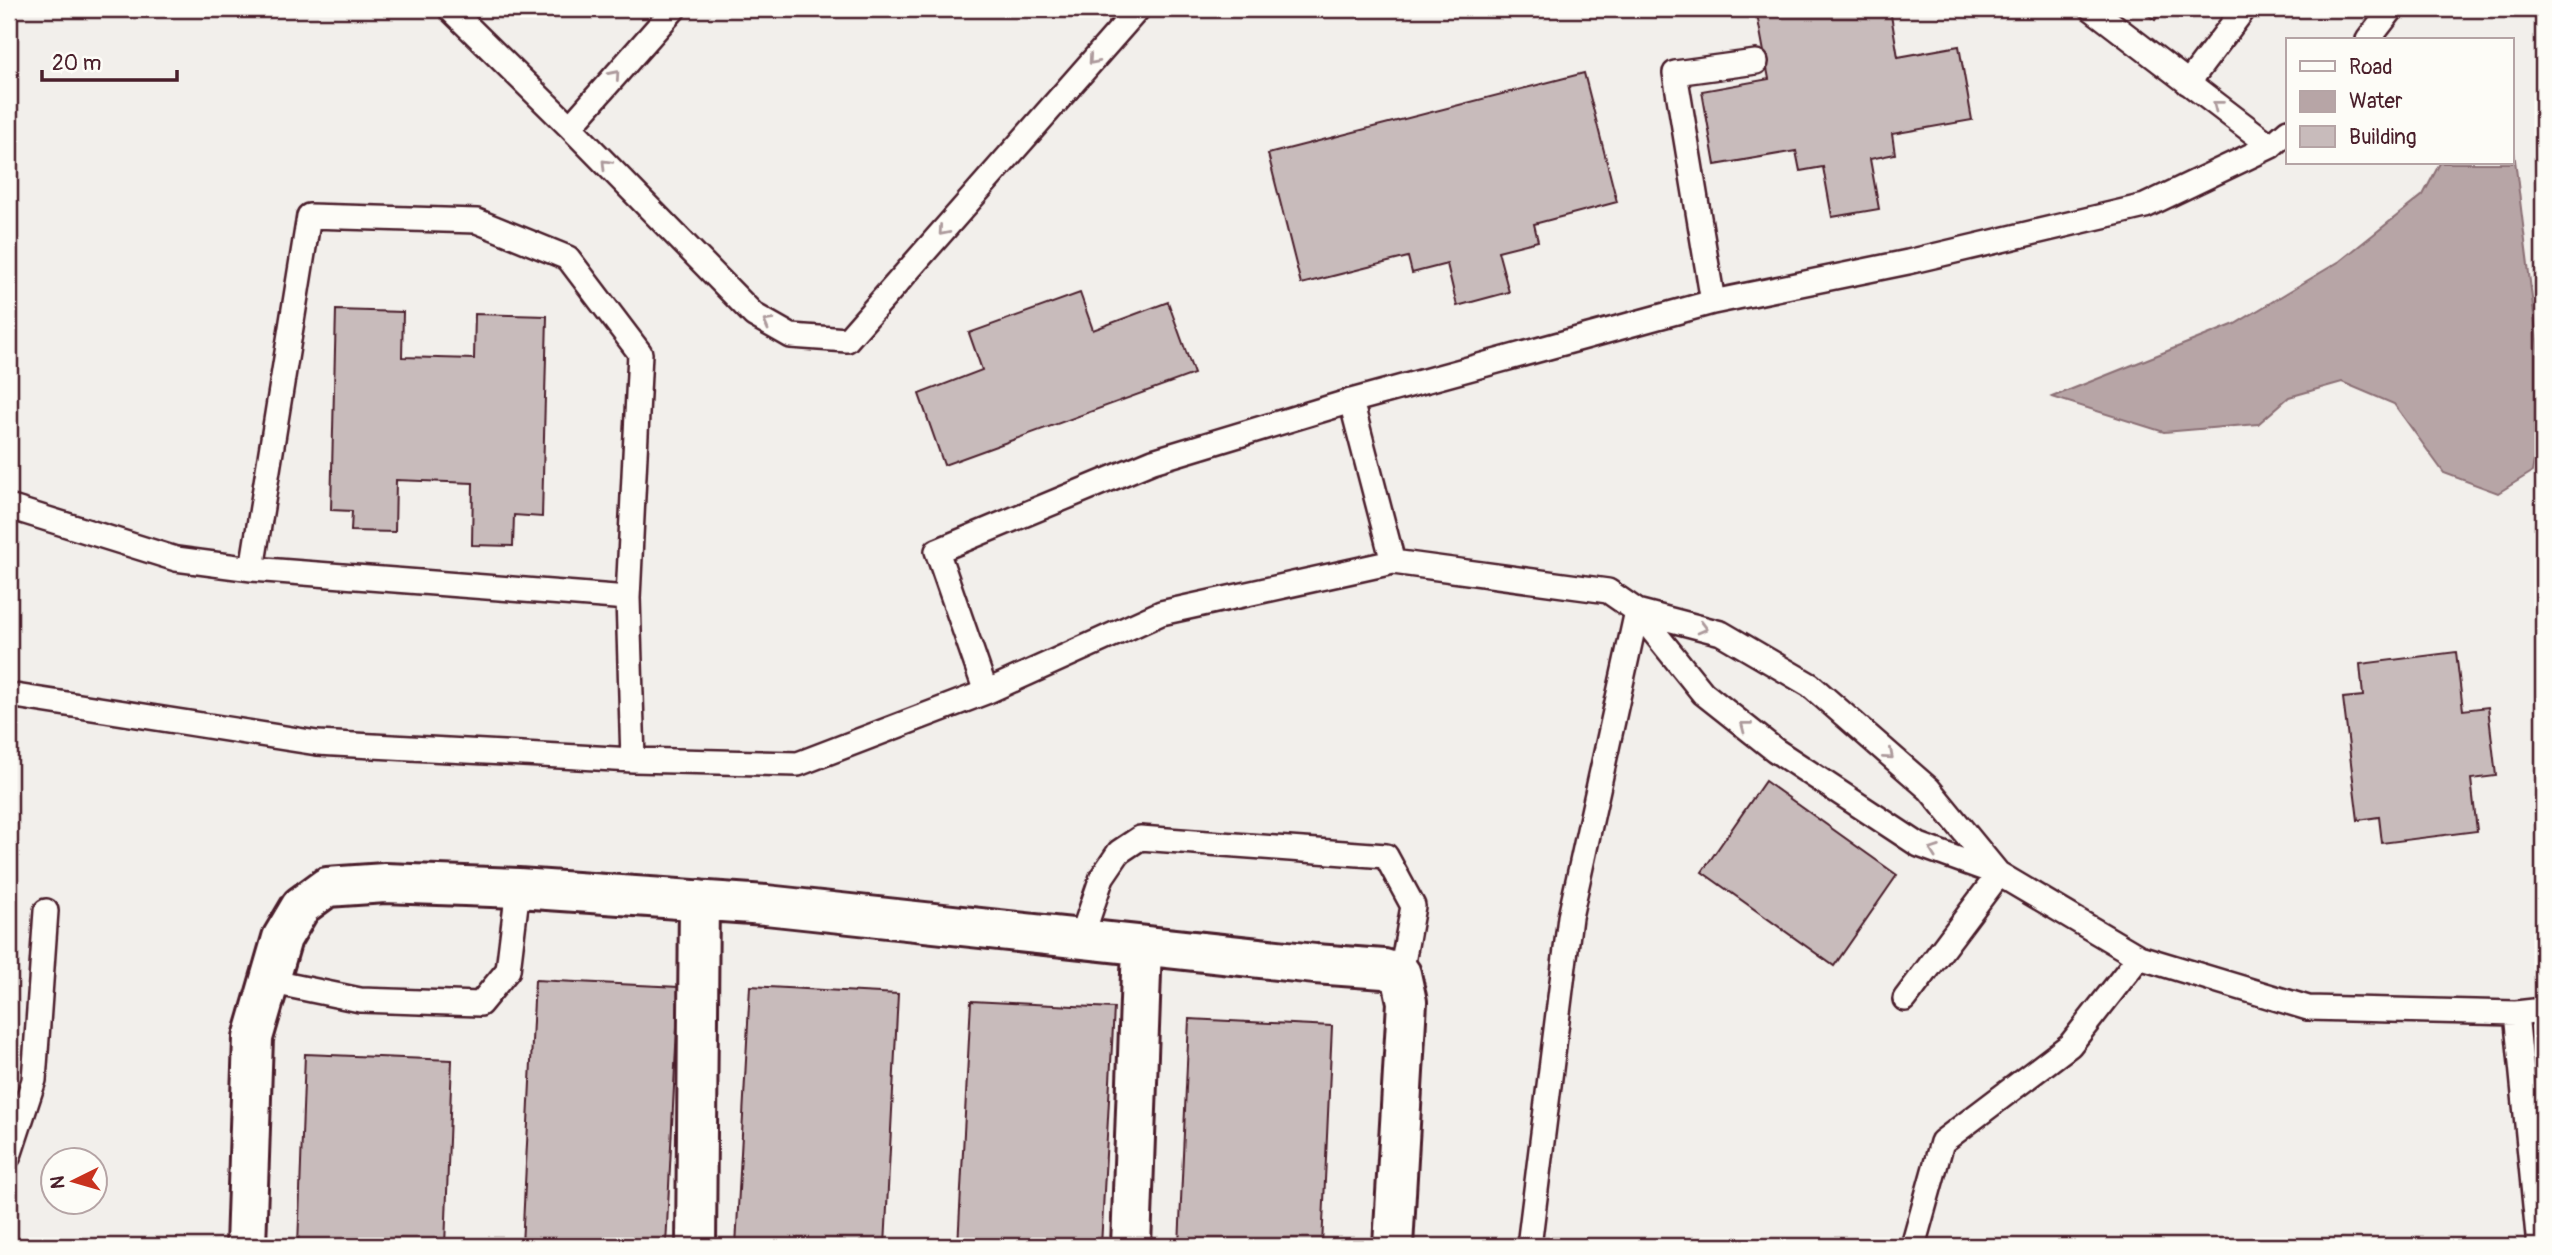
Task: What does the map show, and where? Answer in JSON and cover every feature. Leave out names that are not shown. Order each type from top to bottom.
[{"type":"street","points":[[246,1246],[253,1038],[282,939],[300,906],[327,887],[385,883],[519,888],[766,905],[1384,969],[1401,974],[1407,1002],[1393,1246]]},
{"type":"street","points":[[696,1246],[699,900]]},
{"type":"street","points":[[1131,1246],[1142,946]]},
{"type":"lane","points":[[450,9],[754,315],[791,336],[847,340],[1138,9]]},
{"type":"lane","points":[[570,127],[674,9]]},
{"type":"lane","points":[[2092,9],[2188,83],[2279,139]]},
{"type":"lane","points":[[2188,83],[2244,9]]},
{"type":"lane","points":[[2370,38],[2392,9]]},
{"type":"lane","points":[[1713,302],[1675,73],[1756,62]]},
{"type":"lane","points":[[986,692],[937,551],[1153,461],[1351,401],[1713,302],[1908,262],[2145,206],[2279,139]]},
{"type":"lane","points":[[251,569],[309,216],[477,221],[568,258],[640,353],[628,598],[634,760]]},
{"type":"lane","points":[[1351,401],[1393,562]]},
{"type":"lane","points":[[9,507],[176,559],[251,569],[628,598]]},
{"type":"lane","points":[[9,695],[317,743],[634,760],[799,764],[986,692],[1161,613],[1393,562],[1608,591],[1637,611],[1703,693],[1775,750],[1919,845],[1999,874],[2139,957],[2308,1008],[2516,1013],[2543,1010]]},
{"type":"lane","points":[[1637,611],[1721,634],[1810,685],[1929,789],[1999,874]]},
{"type":"lane","points":[[1529,1246],[1570,917],[1637,611]]},
{"type":"lane","points":[[1081,939],[1101,877],[1119,852],[1140,838],[1386,856],[1413,906],[1401,974]]},
{"type":"lane","points":[[1905,999],[1999,874]]},
{"type":"lane","points":[[268,981],[360,1000],[480,1004],[508,970],[519,888]]},
{"type":"lane","points":[[9,1156],[34,1080],[46,911]]},
{"type":"lane","points":[[1913,1246],[1942,1142],[2070,1045],[2139,957]]},
{"type":"lane","points":[[2516,1013],[2539,1246]]},
{"type":"water","points":[[2514,151],[2543,388],[2543,415],[2532,472],[2498,493],[2444,473],[2394,404],[2342,382],[2289,397],[2258,424],[2164,432],[2052,397],[2235,324],[2340,261],[2423,195],[2439,164],[2514,164]]},
{"type":"building","points":[[1756,9],[1890,9],[1898,57],[1959,46],[1972,120],[1892,134],[1895,154],[1870,159],[1879,209],[1832,217],[1823,167],[1800,171],[1796,151],[1715,165],[1702,91],[1769,79]]},
{"type":"building","points":[[2140,9],[2163,9],[2155,20]]},
{"type":"building","points":[[1584,73],[1617,202],[1534,224],[1538,241],[1498,251],[1509,292],[1457,306],[1447,264],[1412,273],[1408,257],[1301,284],[1268,154]]},
{"type":"building","points":[[1080,293],[1093,330],[1168,302],[1194,374],[944,465],[919,394],[982,370],[969,333]]},
{"type":"building","points":[[336,310],[403,312],[402,357],[474,359],[475,314],[547,316],[542,517],[514,515],[513,546],[472,545],[473,483],[396,480],[395,532],[351,531],[352,511],[331,510]]},
{"type":"building","points":[[2456,652],[2463,710],[2488,707],[2496,776],[2471,779],[2477,831],[2382,843],[2379,817],[2358,820],[2343,698],[2363,696],[2360,664]]},
{"type":"building","points":[[1765,781],[1897,875],[1834,966],[1702,872]]},
{"type":"building","points":[[535,980],[679,987],[666,1246],[522,1246]]},
{"type":"building","points":[[750,986],[898,994],[885,1246],[736,1246]]},
{"type":"building","points":[[971,1001],[1114,1008],[1101,1246],[958,1246]]},
{"type":"building","points":[[1189,1019],[1332,1026],[1322,1246],[1179,1246]]},
{"type":"building","points":[[305,1054],[452,1060],[445,1246],[298,1246]]}]
